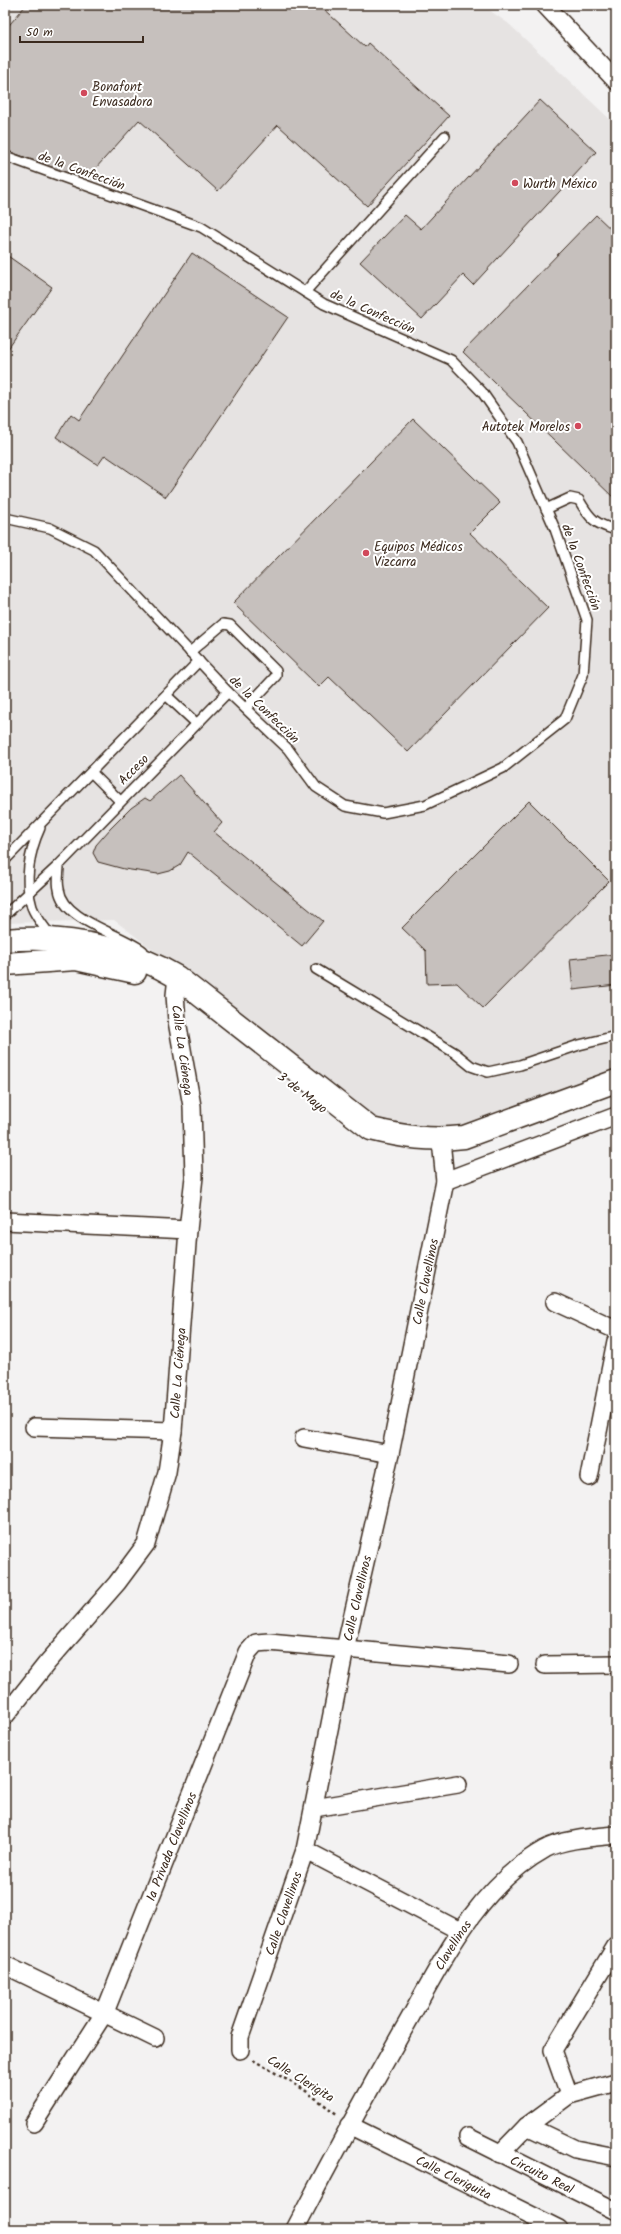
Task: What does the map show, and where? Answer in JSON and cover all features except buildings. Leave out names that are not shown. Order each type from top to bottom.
[{"type":"main road","points":[[5,940],[53,938],[69,940],[102,948],[171,980]]},
{"type":"main road","name":"3 de Mayo","points":[[5,964],[72,959],[127,969],[157,981],[171,980],[346,1126],[379,1143],[415,1151],[489,1141],[616,1096]]},
{"type":"main road","points":[[442,1147],[464,1137],[616,1081]]},
{"type":"street","points":[[544,5],[616,81]]},
{"type":"street","name":"Calle La Ciénega","points":[[5,1716],[47,1663],[117,1583],[146,1544],[168,1472],[173,1431],[188,1230],[194,1177],[192,1106],[171,980]]},
{"type":"street","points":[[445,1181],[616,1116]]},
{"type":"street","name":"Calle Clavellinos","points":[[240,2050],[240,2037],[305,1850],[345,1649],[390,1454],[445,1181],[442,1147]]},
{"type":"street","points":[[5,1221],[188,1230]]},
{"type":"street","points":[[555,1302],[616,1330]]},
{"type":"street","points":[[589,1477],[616,1341]]},
{"type":"street","points":[[34,1427],[173,1431]]},
{"type":"street","points":[[304,1438],[390,1454]]},
{"type":"street","name":"1a Privada Clavellinos","points":[[34,2123],[106,2012],[248,1652],[256,1643],[269,1642],[509,1664]]},
{"type":"street","points":[[545,1665],[616,1664]]},
{"type":"street","points":[[314,1808],[458,1784]]},
{"type":"street","name":"Clavellinos","points":[[295,2229],[349,2126],[460,1931],[508,1875],[546,1848],[584,1838],[616,1836]]},
{"type":"street","points":[[305,1850],[460,1931]]},
{"type":"street","points":[[569,2095],[553,2050],[616,1946]]},
{"type":"street","points":[[5,1965],[106,2012],[155,2038]]},
{"type":"street","points":[[500,2154],[527,2126],[569,2095],[616,2082]]},
{"type":"street","name":"Calle Cleriguita","points":[[349,2126],[559,2229]]},
{"type":"street","points":[[527,2126],[575,2149],[616,2157]]},
{"type":"street","name":"Circuito Real","points":[[468,2138],[616,2211]]},
{"type":"lane","points":[[305,292],[445,136]]},
{"type":"lane","name":"de la Confección","points":[[5,156],[201,227],[324,304],[451,360],[482,392],[516,442],[546,509],[573,576],[587,620],[583,675],[565,719],[502,768],[425,805],[383,813],[345,806],[316,787],[288,748],[228,692],[94,550],[50,528],[5,518]]},
{"type":"lane","points":[[546,509],[570,498],[579,500],[589,518],[603,526],[616,530]]},
{"type":"lane","points":[[190,652],[223,624],[230,625],[276,671],[276,676],[246,708]]},
{"type":"lane","name":"Acceso","points":[[5,860],[92,773],[199,661]]},
{"type":"lane","name":"Acceso","points":[[5,915],[29,890],[58,865],[228,692]]},
{"type":"lane","points":[[167,696],[196,724]]},
{"type":"lane","points":[[92,773],[120,801]]},
{"type":"lane","name":"Acceso","points":[[44,821],[32,846],[28,867],[29,890],[33,908],[53,938],[72,959]]},
{"type":"lane","points":[[58,865],[58,890],[65,905],[78,916],[141,949],[171,980]]},
{"type":"lane","points":[[316,969],[455,1053],[471,1066],[488,1072],[520,1065],[578,1045],[616,1036]]},
{"type":"path","name":"Calle Clerigita","points":[[240,2050],[330,2108],[349,2126]]},
{"type":"shaded area","points":[[5,5],[482,5],[509,24],[616,125],[616,1072],[437,1133],[374,1118],[114,920],[5,923]]},
{"type":"place","name":"Bonafont Envasadora","points":[[84,93]]},
{"type":"place","name":"Wurth México","points":[[515,183]]},
{"type":"place","name":"Autotek Morelos","points":[[578,426]]},
{"type":"place","name":"Equipos Médicos Vizcarra","points":[[366,553]]}]
